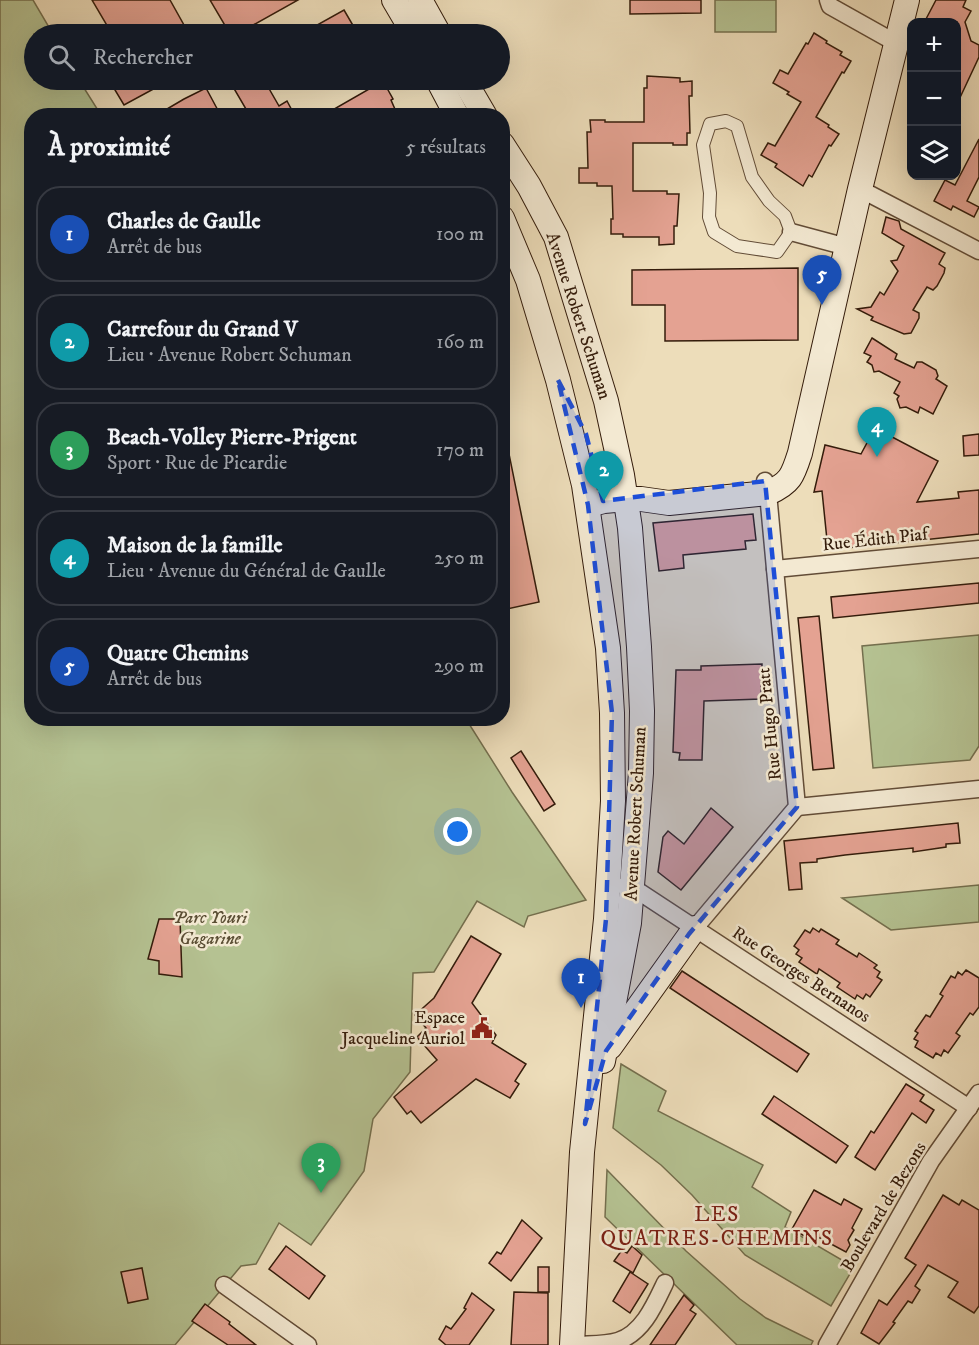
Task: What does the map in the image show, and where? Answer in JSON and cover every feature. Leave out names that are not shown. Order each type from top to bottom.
[{"type":"main road","points":[[394,0],[408,24]]},
{"type":"main road","points":[[420,0],[433,24]]},
{"type":"main road","points":[[615,501],[669,503],[767,487],[783,487],[794,475],[860,189],[907,0]]},
{"type":"main road","points":[[443,90],[452,108]]},
{"type":"main road","points":[[470,90],[480,108]]},
{"type":"main road","name":"Avenue Robert Schuman","points":[[510,157],[556,237],[606,401],[615,501],[608,648],[620,886],[629,923],[606,1051],[585,1124]]},
{"type":"main road","name":"Avenue Robert Schuman","points":[[510,237],[528,280],[558,380],[586,434],[600,493],[615,501],[630,528],[639,647],[642,711],[641,773],[620,886],[585,1124],[577,1236],[574,1345]]},
{"type":"main road","points":[[606,1051],[694,928]]},
{"type":"street","points":[[828,0],[830,6],[896,43]]},
{"type":"street","points":[[726,121],[737,126],[752,177],[769,201],[785,216],[791,232],[777,252],[737,246],[714,232],[709,217],[710,193],[703,144],[710,124],[726,121]]},
{"type":"street","points":[[860,189],[979,251]]},
{"type":"street","points":[[791,232],[847,247]]},
{"type":"street","name":"Rue Hugo Pratt","points":[[767,487],[797,807]]},
{"type":"street","name":"Rue Édith Piaf","points":[[775,569],[979,549]]},
{"type":"street","points":[[694,928],[797,807],[979,789]]},
{"type":"street","name":"Rue Georges Bernanos","points":[[620,886],[694,928],[969,1108]]},
{"type":"street","name":"Boulevard de Bezons","points":[[827,1345],[931,1161],[979,1093]]},
{"type":"street","points":[[574,1345],[619,1341],[637,1330],[652,1309],[665,1283]]},
{"type":"street","points":[[224,1285],[308,1345]]},
{"type":"highlighted area","points":[[558,380],[586,434],[603,501],[765,481],[797,807],[689,934],[606,1051],[585,1124],[606,919],[612,713],[588,505]]},
{"type":"green space","name":"Parc Youri Gagarine","points":[[0,0],[33,0],[47,24],[24,24],[24,90],[85,90],[97,108],[24,108],[24,726],[470,726],[512,792],[586,900],[528,916],[524,927],[477,901],[434,972],[413,973],[410,1072],[373,1119],[364,1171],[311,1245],[279,1223],[256,1264],[241,1266],[175,1345],[0,1345]]},
{"type":"green space","points":[[715,0],[776,0],[776,32],[715,32]]},
{"type":"green space","points":[[979,635],[979,746],[970,760],[873,768],[862,646]]},
{"type":"green space","points":[[979,885],[979,922],[891,930],[842,898]]},
{"type":"green space","points":[[621,1064],[666,1091],[658,1111],[763,1165],[752,1187],[791,1212],[785,1227],[854,1267],[831,1306],[745,1255],[692,1195],[661,1165],[613,1128]]},
{"type":"green space","points":[[607,1170],[686,1251],[740,1299],[766,1318],[813,1341],[811,1345],[737,1345],[605,1217]]},
{"type":"building","points":[[92,0],[170,0],[183,24],[106,24]]},
{"type":"building","points":[[210,0],[298,0],[255,24],[224,24]]},
{"type":"building","points":[[630,0],[701,0],[701,13],[630,14]]},
{"type":"building","points":[[936,0],[966,0],[963,7],[971,11],[965,22],[971,41],[979,45],[979,57],[961,95],[961,18],[927,18]]},
{"type":"building","points":[[344,10],[352,24],[319,24]]},
{"type":"building","points":[[814,33],[842,52],[840,55],[851,61],[844,73],[842,72],[816,117],[839,134],[831,146],[829,145],[812,177],[809,175],[803,186],[775,167],[777,164],[761,155],[768,143],[775,146],[801,102],[773,83],[780,70],[788,74]]},
{"type":"building","points":[[647,76],[680,78],[680,82],[692,81],[692,96],[689,96],[690,133],[687,133],[687,145],[633,143],[633,191],[667,191],[667,194],[679,194],[674,244],[659,245],[659,237],[623,237],[623,234],[611,234],[612,186],[579,183],[579,168],[588,168],[587,132],[591,132],[590,120],[644,122],[644,88],[647,88]]},
{"type":"building","points":[[115,90],[152,90],[124,105]]},
{"type":"building","points":[[202,90],[207,90],[217,108],[169,108]]},
{"type":"building","points":[[235,90],[270,90],[279,106],[287,101],[291,108],[245,108]]},
{"type":"building","points":[[367,90],[388,90],[394,108],[336,108]]},
{"type":"building","points":[[979,139],[979,177],[967,201],[979,207],[974,217],[953,206],[951,210],[934,201],[945,180],[955,185],[958,180],[961,180],[961,174]]},
{"type":"building","points":[[886,217],[899,221],[901,229],[945,253],[939,264],[945,268],[944,273],[937,286],[933,290],[927,287],[913,310],[919,313],[919,318],[911,333],[904,334],[871,320],[873,317],[857,309],[871,307],[880,292],[884,295],[898,271],[891,261],[897,260],[904,246],[882,233]]},
{"type":"building","points":[[798,268],[798,340],[665,341],[665,305],[632,305],[632,270]]},
{"type":"building","points":[[872,338],[897,354],[895,359],[914,368],[917,362],[922,362],[936,370],[938,376],[936,379],[947,386],[933,414],[920,407],[918,413],[906,407],[900,408],[897,399],[899,396],[894,393],[900,382],[879,371],[874,372],[872,365],[867,362],[871,356],[864,353]]},
{"type":"building","points":[[875,428],[938,461],[917,502],[959,498],[958,492],[979,490],[979,534],[828,550],[822,491],[814,492],[825,445],[861,454]]},
{"type":"building","points":[[979,434],[979,455],[964,456],[963,436]]},
{"type":"building","points":[[510,459],[539,602],[510,608]]},
{"type":"building","points":[[753,514],[756,540],[745,541],[746,549],[683,555],[684,568],[659,571],[653,523]]},
{"type":"building","points":[[979,583],[979,603],[833,618],[831,597]]},
{"type":"building","points":[[819,616],[834,768],[813,770],[798,618]]},
{"type":"building","points":[[762,664],[761,699],[704,701],[702,760],[679,760],[680,753],[673,752],[676,670],[701,670],[701,666]]},
{"type":"building","points":[[521,751],[555,804],[544,811],[511,758]]},
{"type":"building","points":[[711,808],[733,827],[681,890],[658,872],[663,837],[668,831],[684,844]]},
{"type":"building","points":[[958,823],[960,843],[946,844],[946,847],[913,852],[913,848],[845,855],[817,859],[817,862],[800,863],[802,889],[789,890],[784,841]]},
{"type":"building","points":[[159,919],[180,919],[182,977],[159,974],[159,961],[148,959]]},
{"type":"building","points":[[813,928],[819,932],[821,929],[839,940],[836,944],[857,957],[859,953],[877,965],[874,968],[880,972],[877,977],[882,980],[870,997],[866,994],[863,999],[857,995],[855,999],[837,987],[840,983],[819,969],[817,974],[799,962],[802,958],[796,954],[799,950],[794,946],[805,930],[810,933]]},
{"type":"building","points":[[471,936],[501,954],[472,1003],[496,1035],[492,1043],[526,1064],[515,1081],[519,1084],[510,1098],[476,1079],[421,1123],[411,1111],[407,1114],[394,1097],[437,1060],[417,1037],[426,1028],[415,1015],[434,998]]},
{"type":"building","points":[[966,970],[979,978],[979,1007],[973,1015],[970,1013],[956,1033],[960,1036],[948,1053],[944,1050],[941,1056],[936,1053],[933,1058],[915,1047],[918,1041],[914,1039],[918,1033],[915,1031],[926,1015],[930,1017],[943,996],[940,994],[951,976],[955,978],[958,972],[962,975]]},
{"type":"building","points":[[682,971],[809,1054],[797,1072],[670,988]]},
{"type":"building","points":[[906,1084],[924,1095],[920,1101],[934,1110],[926,1123],[912,1113],[875,1170],[855,1157],[871,1131],[874,1133]]},
{"type":"building","points":[[774,1096],[848,1146],[836,1163],[762,1114]]},
{"type":"building","points":[[814,1190],[841,1205],[844,1199],[862,1209],[852,1228],[854,1230],[848,1240],[850,1245],[846,1252],[818,1237],[815,1242],[792,1229]]},
{"type":"building","points":[[943,1195],[959,1205],[962,1200],[979,1210],[979,1306],[974,1313],[948,1297],[958,1282],[928,1265],[915,1286],[920,1290],[912,1303],[908,1301],[879,1344],[861,1333],[879,1300],[887,1305],[916,1265],[905,1258]]},
{"type":"building","points":[[522,1220],[542,1238],[511,1281],[489,1263],[497,1252],[501,1254]]},
{"type":"building","points":[[286,1246],[325,1276],[309,1299],[269,1269]]},
{"type":"building","points":[[632,1246],[642,1255],[633,1273],[614,1261],[622,1250],[627,1253]]},
{"type":"building","points":[[538,1267],[549,1267],[549,1292],[538,1292]]},
{"type":"building","points":[[142,1268],[148,1299],[128,1303],[121,1272]]},
{"type":"building","points":[[630,1272],[648,1284],[630,1313],[613,1301]]},
{"type":"building","points":[[514,1292],[548,1293],[548,1345],[511,1345]]},
{"type":"building","points":[[472,1293],[494,1310],[469,1345],[446,1345],[439,1339],[446,1326],[451,1329],[466,1309],[464,1308]]},
{"type":"building","points":[[684,1295],[694,1305],[690,1310],[696,1314],[675,1345],[650,1345]]},
{"type":"building","points":[[205,1304],[256,1345],[228,1345],[192,1321]]},
{"type":"place","name":"Quatre Chemins","points":[[822,305]]},
{"type":"place","name":"Maison de la famille","points":[[877,457]]},
{"type":"place","name":"Carrefour du Grand V","points":[[604,501]]},
{"type":"place","name":"Charles de Gaulle","points":[[581,1008]]},
{"type":"place","name":"Espace Jacqueline Auriol","points":[[482,1028]]},
{"type":"place","name":"Beach-Volley Pierre-Prigent","points":[[321,1193]]},
{"type":"district","name":"LES QUATRES-CHEMINS","points":[[717,1227]]}]
